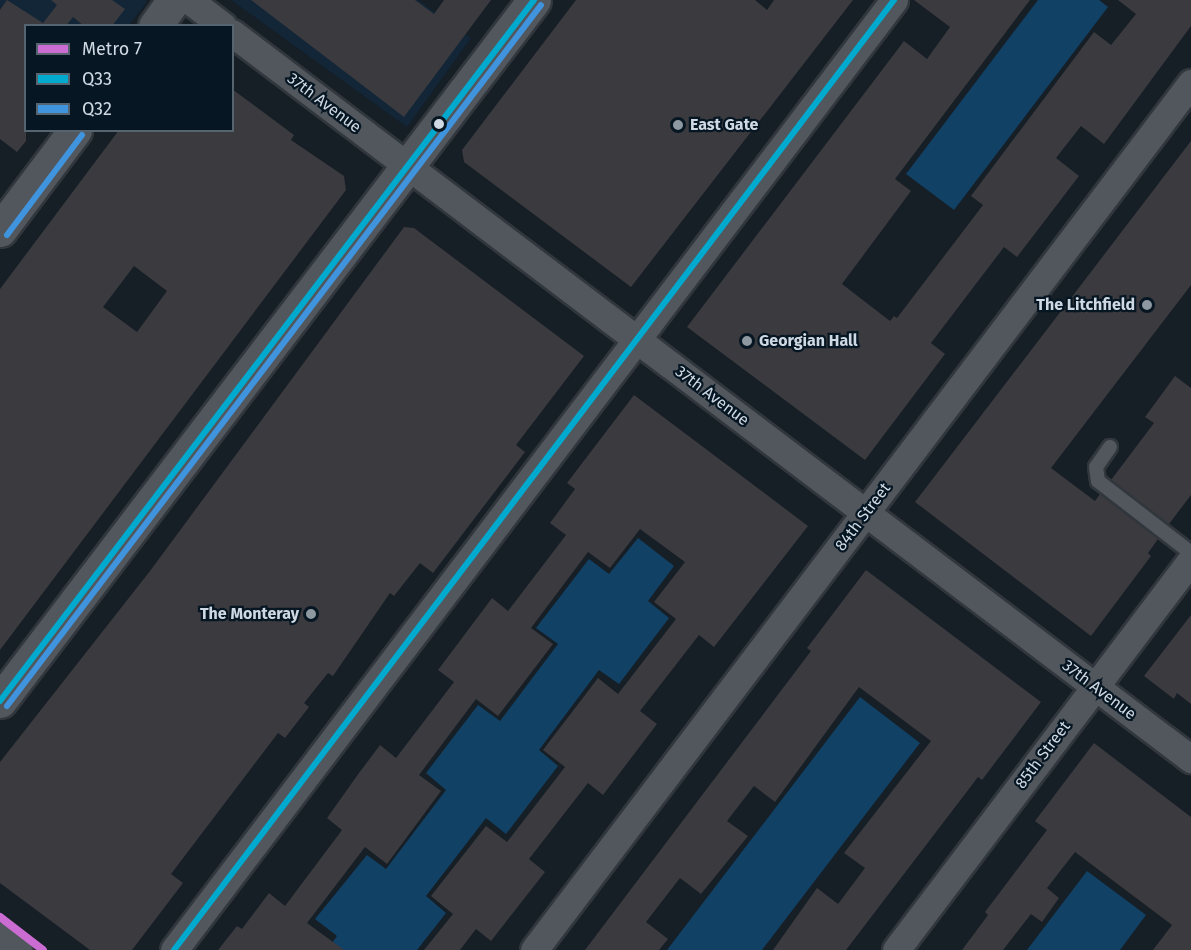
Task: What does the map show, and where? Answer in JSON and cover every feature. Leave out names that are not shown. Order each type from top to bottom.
[{"type":"street","points":[[156,24],[174,0]]},
{"type":"street","points":[[189,0],[220,24]]},
{"type":"street","points":[[0,701],[534,0]]},
{"type":"street","points":[[174,950],[894,0]]},
{"type":"street","name":"37th Avenue","points":[[234,35],[1191,759]]},
{"type":"street","name":"84th Street","points":[[534,950],[1191,83]]},
{"type":"street","points":[[0,230],[74,132]]},
{"type":"street","name":"85th Street","points":[[896,950],[1191,560]]},
{"type":"street","points":[[0,939],[15,950]]},
{"type":"lane","points":[[1110,447],[1096,467],[1098,481],[1191,553]]},
{"type":"shaded area","points":[[0,0],[145,0],[147,2],[130,24],[24,24],[24,27],[0,40]]},
{"type":"shaded area","points":[[231,0],[418,0],[471,38],[407,127]]},
{"type":"shaded area","points":[[1038,0],[1099,0],[1108,7],[954,210],[906,174]]},
{"type":"shaded area","points":[[638,538],[674,566],[648,601],[669,618],[619,684],[599,670],[539,750],[558,766],[506,834],[486,818],[426,896],[446,913],[417,950],[327,950],[337,936],[315,919],[367,855],[386,869],[446,790],[426,773],[478,705],[500,721],[558,644],[536,628],[589,559],[609,574]]},
{"type":"shaded area","points":[[860,697],[920,743],[762,950],[667,950]]},
{"type":"shaded area","points":[[1087,871],[1146,915],[1120,950],[1027,950]]},
{"type":"building","points":[[7,0],[43,23],[57,5],[51,0],[112,0],[125,9],[114,24],[82,24],[73,17],[68,24],[24,24],[24,132],[26,132],[26,141],[17,152],[0,139],[0,10]]},
{"type":"building","points":[[251,0],[415,0],[434,14],[444,0],[491,0],[404,117]]},
{"type":"building","points":[[576,0],[755,0],[767,10],[774,0],[853,0],[631,287],[464,162],[462,150]]},
{"type":"building","points":[[914,0],[1030,0],[895,179],[911,191],[842,284],[890,321],[894,316],[897,318],[983,205],[971,196],[1094,32],[1111,45],[1136,14],[1118,0],[1191,0],[1191,26],[1104,144],[1081,126],[1056,158],[1079,176],[1017,257],[1004,247],[931,343],[945,354],[865,460],[687,327],[904,41],[927,59],[950,27]]},
{"type":"building","points":[[234,90],[294,135],[291,140],[344,176],[346,190],[0,650],[0,289],[118,132],[234,132]],"holes":[[[134,266],[167,291],[137,332],[103,307]]]},
{"type":"building","points":[[1191,141],[1191,285],[1051,468],[1095,501],[1100,494],[1158,539],[1148,553],[1151,556],[1091,636],[915,502]]},
{"type":"building","points":[[404,227],[414,228],[584,356],[516,445],[525,452],[433,573],[420,563],[394,596],[390,593],[333,676],[328,673],[304,703],[309,707],[285,738],[278,733],[171,874],[183,883],[132,950],[90,950],[0,883],[0,762],[150,571]]},
{"type":"building","points":[[1175,376],[1191,388],[1191,495],[1169,524],[1111,480],[1154,423],[1145,417]]},
{"type":"building","points":[[634,395],[808,526],[714,647],[699,635],[640,711],[657,724],[603,795],[588,783],[529,859],[545,872],[491,941],[476,929],[460,950],[424,950],[453,914],[431,896],[486,826],[507,842],[565,767],[543,750],[598,678],[618,694],[676,619],[654,602],[685,562],[640,529],[610,568],[588,552],[531,628],[553,644],[498,716],[476,699],[419,775],[441,791],[387,864],[365,847],[307,923],[344,950],[218,950],[237,926],[242,929],[269,893],[285,906],[342,830],[327,818],[380,745],[396,758],[454,682],[438,670],[492,598],[508,611],[566,535],[550,523],[575,489],[567,483]]},
{"type":"building","points":[[866,570],[1041,702],[982,780],[978,777],[846,950],[773,950],[817,888],[838,904],[865,868],[844,853],[931,741],[859,687],[775,802],[754,786],[727,821],[748,836],[701,894],[680,878],[646,922],[668,939],[659,950],[585,950],[811,651],[807,648]]},
{"type":"building","points":[[1191,615],[1191,704],[1177,693],[1174,699],[1144,676]]},
{"type":"building","points":[[1094,743],[1191,817],[1191,950],[1153,950],[1172,925],[1075,852],[1047,888],[1059,898],[1042,922],[1031,914],[1003,950],[962,950],[988,915],[985,912],[1047,830],[1035,821]]},
{"type":"metro line","name":"7","points":[[0,917],[43,950]]},
{"type":"transit line","name":"Q33","points":[[0,701],[534,0]]},
{"type":"transit line","name":"Q33","points":[[174,950],[894,0]]},
{"type":"transit line","name":"Q32","points":[[7,706],[541,5]]},
{"type":"transit line","name":"Q32","points":[[7,235],[82,135]]},
{"type":"place","name":"East Gate","points":[[678,125]]},
{"type":"place","name":"The Litchfield","points":[[1147,305]]},
{"type":"place","name":"Georgian Hall","points":[[747,341]]},
{"type":"place","name":"The Monteray","points":[[311,614]]}]
